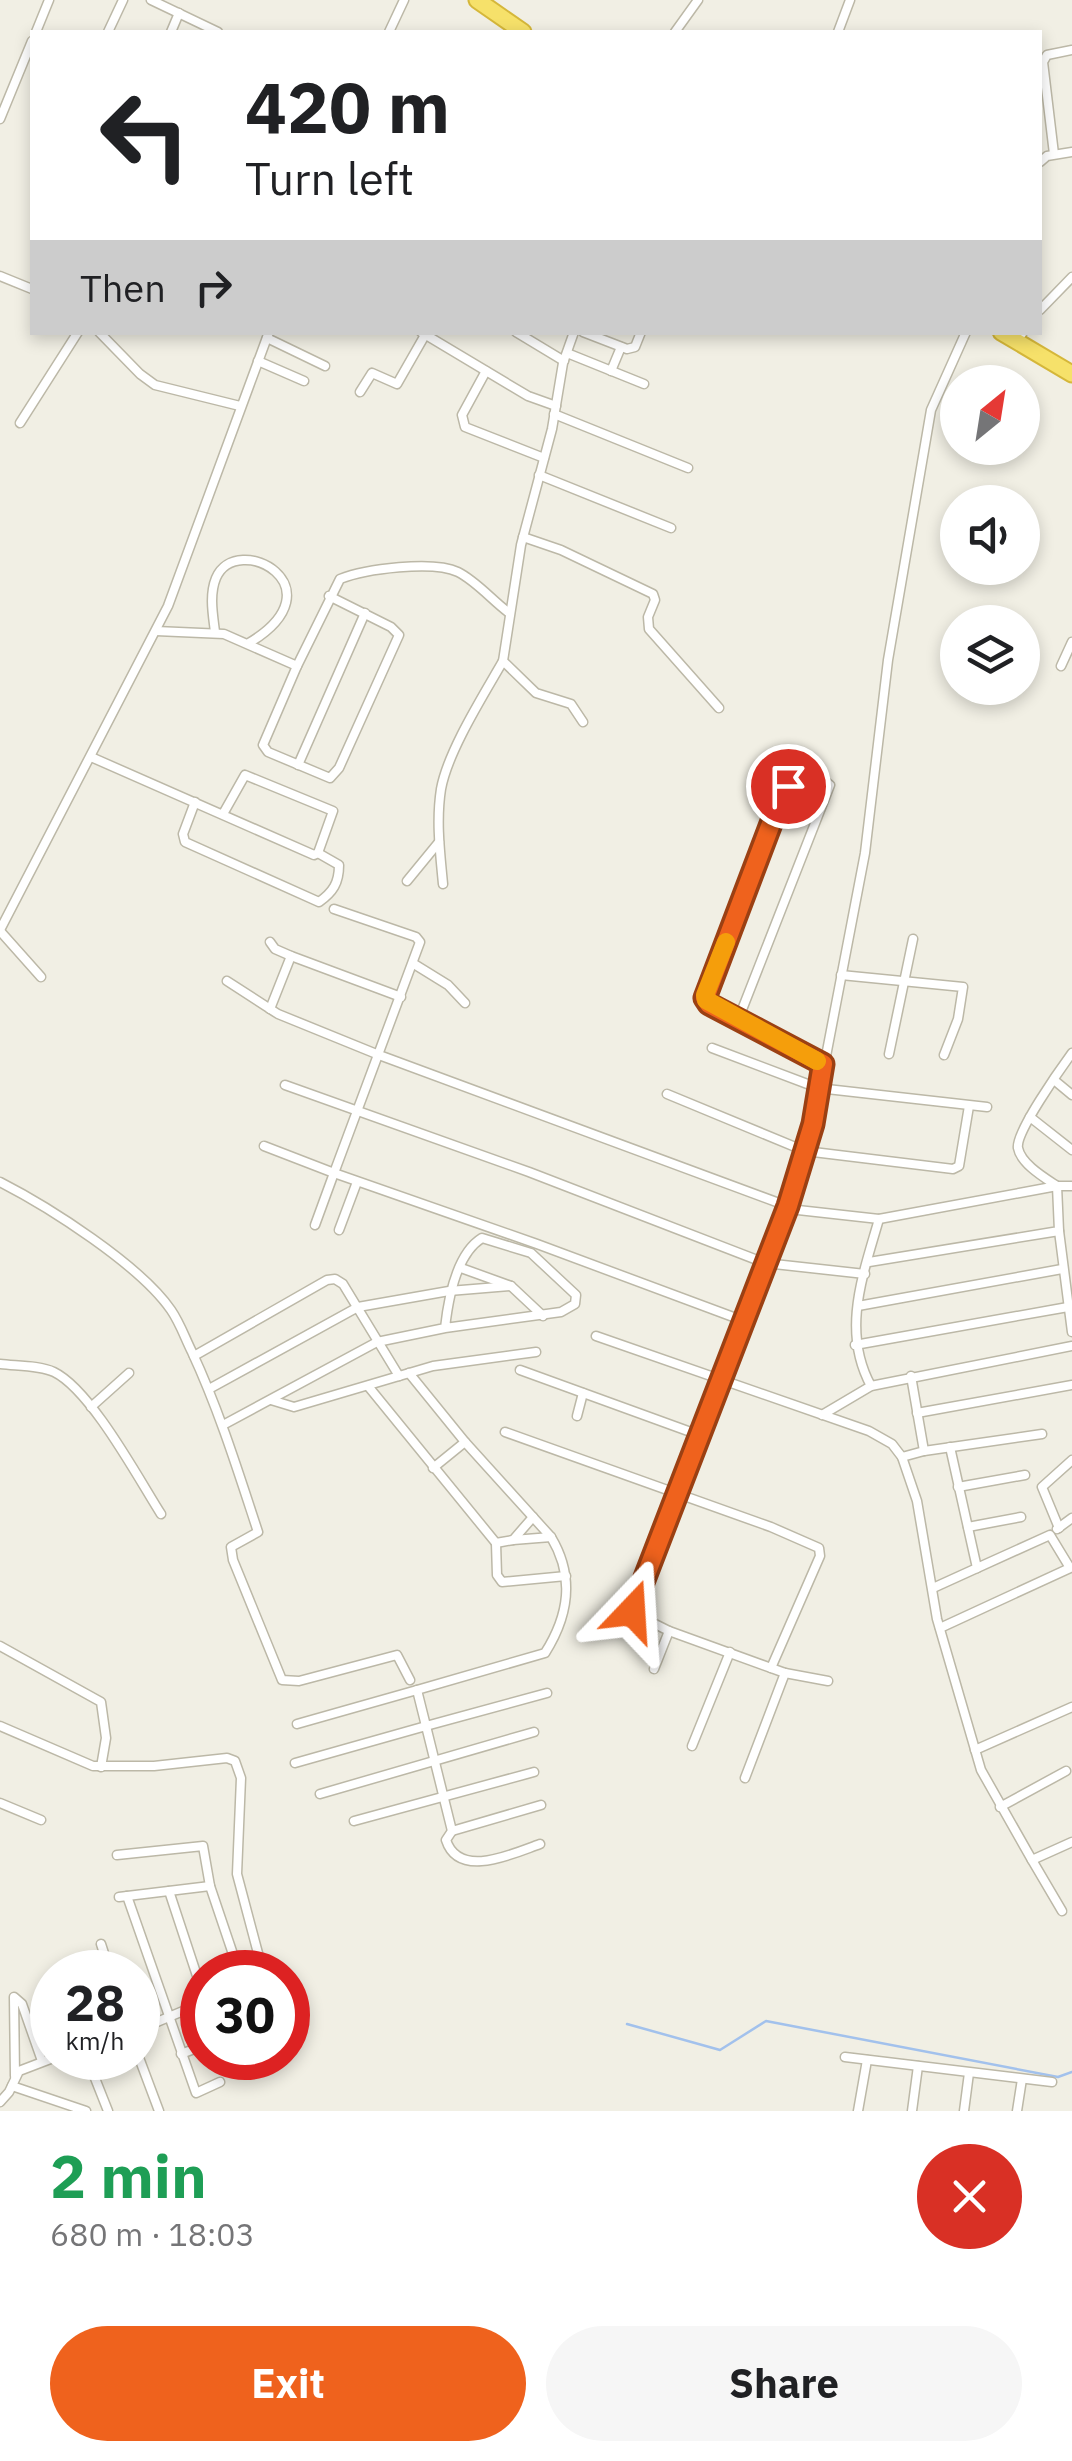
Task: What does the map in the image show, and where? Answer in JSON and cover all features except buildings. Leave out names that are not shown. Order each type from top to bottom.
[{"type":"highway","points":[[466,0],[507,30]]},
{"type":"highway","points":[[477,0],[495,5],[522,30]]},
{"type":"highway","points":[[1005,335],[1072,374]]},
{"type":"highway","points":[[1025,335],[1072,362]]},
{"type":"street","points":[[37,30],[49,0]]},
{"type":"street","points":[[109,30],[122,0]]},
{"type":"street","points":[[151,0],[214,30]]},
{"type":"street","points":[[390,30],[404,0]]},
{"type":"street","points":[[676,30],[698,0]]},
{"type":"street","points":[[839,30],[850,0]]},
{"type":"street","points":[[172,30],[179,13]]},
{"type":"street","points":[[0,119],[30,46]]},
{"type":"street","points":[[1054,154],[1043,62],[1048,55],[1072,50]]},
{"type":"street","points":[[1042,161],[1054,154],[1072,152]]},
{"type":"street","points":[[0,276],[30,287]]},
{"type":"street","points":[[1042,308],[1072,277]]},
{"type":"street","points":[[20,423],[76,335]]},
{"type":"street","points":[[102,335],[148,381],[169,390],[240,406]]},
{"type":"street","points":[[42,977],[0,931],[156,632],[268,335],[325,366]]},
{"type":"street","points":[[360,392],[374,372],[397,384],[422,335]]},
{"type":"street","points":[[425,335],[555,410],[688,468]]},
{"type":"street","points":[[522,335],[565,357],[644,384]]},
{"type":"street","points":[[443,884],[442,786],[471,717],[503,661],[522,541],[573,335]]},
{"type":"street","points":[[590,335],[620,347],[635,347],[640,335]]},
{"type":"street","points":[[828,1681],[785,1674],[669,1631],[638,1618],[632,1608],[723,1378],[805,1152],[865,853],[893,628],[931,410],[965,335]]},
{"type":"street","points":[[611,371],[620,347]]},
{"type":"street","points":[[258,361],[304,382]]},
{"type":"street","points":[[486,372],[462,414],[464,426],[544,458]]},
{"type":"street","points":[[539,475],[671,528]]},
{"type":"street","points":[[522,541],[561,550],[653,594],[649,629],[719,708]]},
{"type":"street","points":[[214,632],[212,590],[223,566],[235,560],[266,565],[288,587],[282,617],[271,630],[250,643]]},
{"type":"street","points":[[329,596],[396,630],[398,639],[336,773],[326,777],[268,752],[264,745],[329,596],[340,579],[394,568],[431,567],[457,572],[508,612]]},
{"type":"street","points":[[298,765],[365,613]]},
{"type":"street","points":[[156,632],[214,632],[250,643],[298,666]]},
{"type":"street","points":[[1061,666],[1072,642]]},
{"type":"street","points":[[503,661],[536,693],[571,704],[582,722]]},
{"type":"street","points":[[91,757],[223,814],[310,854],[318,853],[339,865],[336,886],[319,902],[186,842],[183,834],[195,802]]},
{"type":"street","points":[[223,814],[240,779],[248,776],[333,810],[318,853]]},
{"type":"street","points":[[738,1020],[830,785],[825,781],[788,786],[783,792],[705,995],[709,1004],[738,1020],[823,1064]]},
{"type":"street","points":[[407,881],[440,842]]},
{"type":"street","points":[[315,1226],[420,942],[416,937],[334,908]]},
{"type":"street","points":[[888,1054],[914,939]]},
{"type":"street","points":[[270,942],[290,956],[402,996]]},
{"type":"street","points":[[270,1008],[290,956]]},
{"type":"street","points":[[414,964],[448,984],[465,1003]]},
{"type":"street","points":[[841,975],[955,985],[965,990],[944,1054]]},
{"type":"street","points":[[227,981],[270,1008],[379,1055],[798,1210],[880,1218],[1072,1186]]},
{"type":"street","points":[[712,1048],[818,1088],[987,1107]]},
{"type":"street","points":[[1057,1186],[1038,1173],[1018,1150],[1030,1118],[1072,1053]]},
{"type":"street","points":[[1054,1080],[1072,1095]]},
{"type":"street","points":[[285,1085],[765,1262],[865,1274]]},
{"type":"street","points":[[666,1094],[805,1152],[953,1168],[959,1166],[962,1158],[969,1106]]},
{"type":"street","points":[[1030,1118],[1072,1150]]},
{"type":"street","points":[[264,1146],[744,1322]]},
{"type":"street","points":[[0,1182],[52,1209],[160,1296],[174,1313],[223,1424],[258,1532],[231,1547],[235,1571],[279,1676],[292,1682],[397,1655],[410,1680]]},
{"type":"street","points":[[339,1230],[358,1182]]},
{"type":"street","points":[[1057,1186],[1062,1269],[1072,1332]]},
{"type":"street","points":[[872,1386],[855,1345],[858,1306],[880,1218]]},
{"type":"street","points":[[869,1262],[1059,1231]]},
{"type":"street","points":[[223,1424],[377,1342],[445,1328],[543,1316],[571,1308],[576,1295],[531,1253],[482,1238],[473,1244],[449,1291],[445,1328]]},
{"type":"street","points":[[461,1268],[511,1286],[543,1316]]},
{"type":"street","points":[[858,1306],[1062,1269]]},
{"type":"street","points":[[194,1356],[331,1278],[344,1284],[399,1376]]},
{"type":"street","points":[[209,1389],[358,1307],[449,1291],[511,1286]]},
{"type":"street","points":[[855,1345],[1068,1307]]},
{"type":"street","points":[[596,1336],[723,1378],[876,1434],[892,1444],[902,1457],[917,1501],[940,1628],[975,1750],[1000,1807],[1062,1911]]},
{"type":"street","points":[[822,1415],[872,1386],[1072,1346]]},
{"type":"street","points":[[271,1400],[294,1407],[433,1366],[536,1352]]},
{"type":"street","points":[[0,1364],[52,1371],[91,1407],[161,1514]]},
{"type":"street","points":[[424,1390],[433,1366]]},
{"type":"street","points":[[520,1370],[699,1435]]},
{"type":"street","points":[[91,1407],[129,1373]]},
{"type":"street","points":[[297,1724],[545,1654],[564,1614],[566,1576],[551,1537],[409,1373]]},
{"type":"street","points":[[911,1376],[924,1451]]},
{"type":"street","points":[[917,1413],[1072,1384]]},
{"type":"street","points":[[368,1386],[496,1542],[497,1575],[502,1582],[566,1576]]},
{"type":"street","points":[[577,1416],[583,1393]]},
{"type":"street","points":[[505,1432],[819,1548],[820,1556],[771,1668]]},
{"type":"street","points":[[902,1457],[1042,1434]]},
{"type":"street","points":[[433,1468],[465,1442]]},
{"type":"street","points":[[950,1448],[976,1568]]},
{"type":"street","points":[[1059,1528],[1042,1488],[1072,1460]]},
{"type":"street","points":[[958,1487],[1025,1475]]},
{"type":"street","points":[[513,1540],[533,1517]]},
{"type":"street","points":[[968,1528],[1021,1517]]},
{"type":"street","points":[[932,1588],[1050,1535],[1072,1518]]},
{"type":"street","points":[[940,1628],[1071,1568],[1050,1535]]},
{"type":"street","points":[[496,1542],[551,1537]]},
{"type":"street","points":[[654,1669],[669,1631]]},
{"type":"street","points":[[0,1646],[101,1702],[106,1738],[100,1767]]},
{"type":"street","points":[[692,1746],[730,1652]]},
{"type":"street","points":[[745,1778],[785,1674]]},
{"type":"street","points":[[417,1690],[452,1831]]},
{"type":"street","points":[[295,1762],[547,1693]]},
{"type":"street","points":[[975,1750],[1072,1706]]},
{"type":"street","points":[[0,1726],[75,1760],[100,1767],[227,1758],[238,1765],[241,1778],[237,1874],[258,1950]]},
{"type":"street","points":[[320,1794],[534,1732]]},
{"type":"street","points":[[1000,1807],[1066,1771]]},
{"type":"street","points":[[354,1821],[534,1772]]},
{"type":"street","points":[[0,1803],[41,1820]]},
{"type":"street","points":[[540,1844],[478,1862],[450,1850],[446,1840],[452,1831],[541,1805]]},
{"type":"street","points":[[1032,1860],[1072,1842]]},
{"type":"street","points":[[117,1855],[202,1846],[210,1886],[232,1950]]},
{"type":"street","points":[[180,2051],[123,1896],[210,1886]]},
{"type":"street","points":[[169,1891],[188,1950]]},
{"type":"street","points":[[100,1944],[102,1950]]},
{"type":"street","points":[[0,2102],[15,2076],[14,1997],[22,2004],[30,2027]]},
{"type":"street","points":[[160,2023],[180,2014]]},
{"type":"street","points":[[845,2057],[1052,2082]]},
{"type":"street","points":[[858,2111],[867,2060]]},
{"type":"street","points":[[15,2076],[30,2065]]},
{"type":"street","points":[[912,2111],[918,2066]]},
{"type":"street","points":[[964,2111],[969,2072]]},
{"type":"street","points":[[1018,2111],[1022,2079]]},
{"type":"street","points":[[96,2080],[108,2111]]},
{"type":"street","points":[[148,2080],[159,2111]]},
{"type":"street","points":[[191,2080],[196,2093],[220,2082]]},
{"type":"street","points":[[12,2086],[86,2111]]},
{"type":"waterway","points":[[627,2024],[720,2050],[766,2021],[1058,2077],[1072,2072]]},
{"type":"slow traffic","points":[[726,942],[705,995],[709,1004],[817,1061]]},
{"type":"route","points":[[632,1611],[788,1206],[813,1124],[823,1064],[709,1004],[705,998],[788,786]]}]
